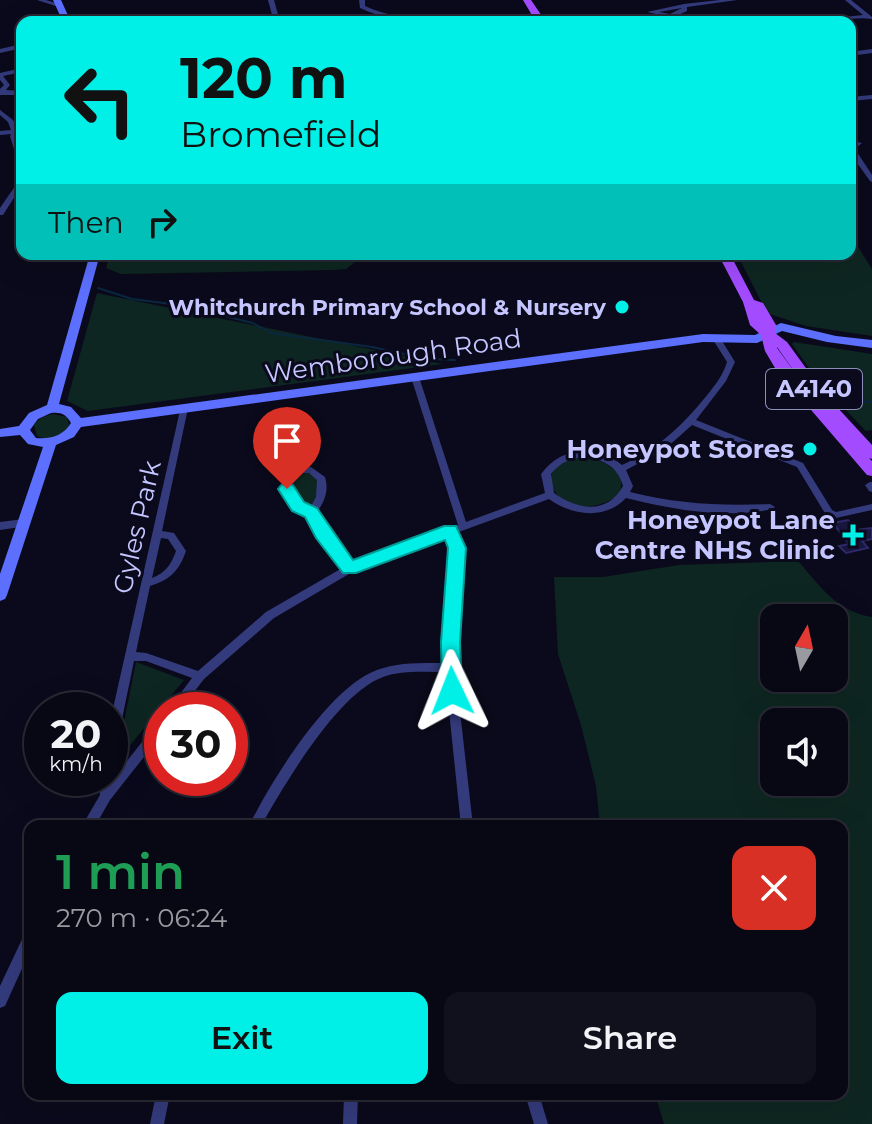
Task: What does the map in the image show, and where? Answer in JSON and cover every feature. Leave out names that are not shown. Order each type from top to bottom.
[{"type":"main road","name":"A4140","points":[[727,260],[749,302],[756,325],[782,345],[819,396],[872,454]]},
{"type":"main road","name":"A4140","points":[[766,334],[780,365],[871,482]]},
{"type":"street","points":[[40,0],[58,3]]},
{"type":"street","points":[[362,0],[362,7],[367,11],[386,16]]},
{"type":"street","points":[[663,16],[650,12],[734,0]]},
{"type":"street","points":[[848,0],[870,18]]},
{"type":"street","points":[[677,16],[685,10],[684,6]]},
{"type":"street","points":[[0,76],[7,85],[1,93]]},
{"type":"street","points":[[0,112],[16,127]]},
{"type":"street","points":[[856,144],[872,142]]},
{"type":"street","points":[[856,156],[872,180]]},
{"type":"street","points":[[0,213],[4,204]]},
{"type":"street","points":[[52,408],[93,260]]},
{"type":"street","name":"Wemborough Road","points":[[77,423],[716,338],[757,339],[766,334],[794,333],[872,344]]},
{"type":"street","points":[[621,469],[647,458],[674,439],[730,368],[730,359],[716,338]]},
{"type":"street","points":[[415,377],[463,526]]},
{"type":"street","points":[[52,408],[67,410],[76,417],[77,423],[70,434],[51,442],[32,441],[23,430],[30,417],[52,408]]},
{"type":"street","name":"Gyles Park","points":[[123,692],[184,408]]},
{"type":"street","points":[[691,421],[800,465],[829,513],[836,515],[872,507]]},
{"type":"street","points":[[0,433],[23,430]]},
{"type":"street","points":[[0,595],[51,442]]},
{"type":"street","points":[[188,692],[200,676],[270,615],[350,568],[550,495],[575,509],[595,511],[618,503],[628,486],[621,469],[603,457],[569,455],[554,462],[546,474],[550,495]]},
{"type":"street","points":[[311,513],[319,504],[323,491],[322,479],[311,470],[296,470],[288,478],[287,489],[298,506],[311,513],[322,533],[350,568]]},
{"type":"street","points":[[625,494],[671,507],[703,511],[770,507]]},
{"type":"street","points":[[0,526],[24,523]]},
{"type":"street","points":[[450,531],[457,548],[450,667],[466,820]]},
{"type":"street","points":[[146,583],[160,581],[175,569],[181,551],[171,536],[158,534]]},
{"type":"street","points":[[131,656],[146,657],[200,676]]},
{"type":"street","points":[[258,820],[303,750],[347,693],[378,673],[450,667]]},
{"type":"street","points":[[128,768],[144,748]]},
{"type":"street","points":[[92,820],[106,796]]},
{"type":"street","points":[[0,1001],[24,950]]},
{"type":"street","points":[[157,1124],[162,1100]]},
{"type":"street","points":[[350,1124],[351,1100]]},
{"type":"street","points":[[534,1100],[541,1124]]},
{"type":"green space","points":[[856,244],[872,269],[872,336],[806,326],[767,313],[740,260],[856,260]]},
{"type":"green space","points":[[108,260],[358,260],[346,269],[332,270],[121,274],[106,268]]},
{"type":"green space","points":[[97,293],[443,364],[88,411],[67,401]]},
{"type":"green space","points":[[792,344],[872,354],[872,430],[866,431],[819,382]]},
{"type":"green space","points":[[52,414],[67,417],[70,428],[55,437],[37,436],[34,425]]},
{"type":"green space","points":[[577,457],[591,458],[612,468],[622,478],[620,494],[591,506],[580,507],[562,500],[555,492],[551,476],[559,465]]},
{"type":"green space","points":[[306,472],[316,476],[322,489],[311,509],[299,505],[291,488],[295,477]]},
{"type":"green space","points":[[798,561],[839,604],[760,604],[760,692],[848,692],[848,609],[872,617],[872,1124],[664,1124],[657,1100],[848,1100],[848,820],[599,820],[596,786],[581,725],[558,654],[554,577],[603,577],[679,565]]},
{"type":"green space","points":[[136,662],[184,680],[174,692],[144,692],[144,728],[128,748],[128,702]]},
{"type":"building","points":[[848,520],[855,530],[872,528],[872,539],[862,541],[868,548],[846,553],[839,546],[849,544],[833,523]]},
{"type":"waterway","points":[[98,288],[132,299],[179,305],[253,323],[271,333],[372,347],[427,359],[455,360]]},
{"type":"waterway","points":[[827,385],[846,399],[872,402]]},
{"type":"place","name":"Whitchurch Primary School & Nursery","points":[[622,307]]},
{"type":"place","name":"Honeypot Stores","points":[[810,449]]},
{"type":"place","name":"Honeypot Lane Centre NHS Clinic","points":[[853,535]]},
{"type":"route","points":[[287,489],[298,506],[311,513],[322,533],[350,568],[450,531],[457,548],[451,617],[452,691]]}]
